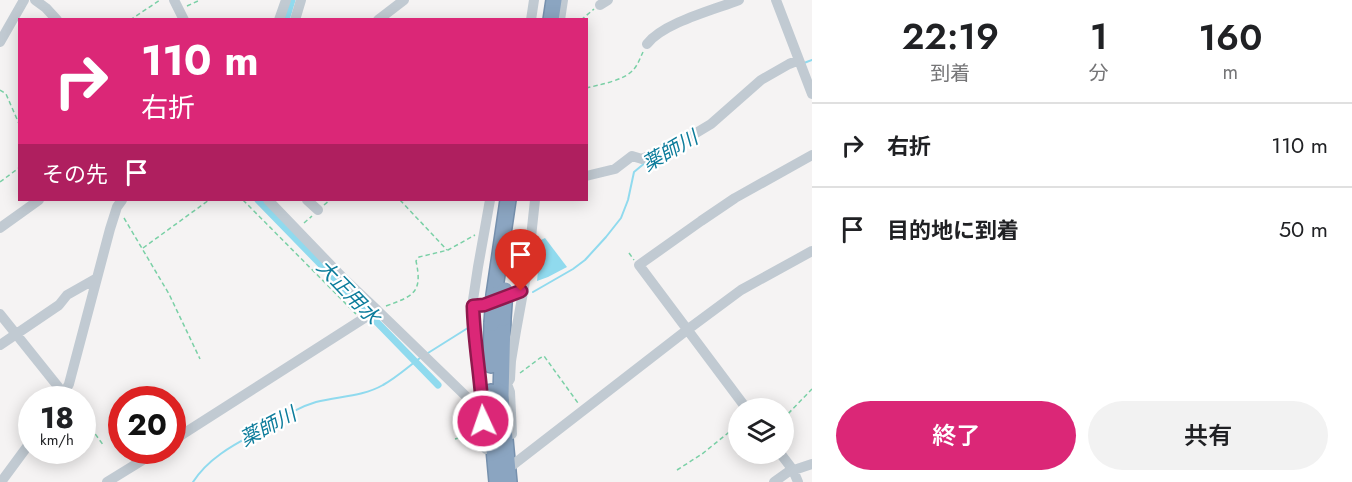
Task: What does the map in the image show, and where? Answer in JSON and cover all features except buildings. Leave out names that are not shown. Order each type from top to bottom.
[{"type":"highway","points":[[540,18],[544,0]]},
{"type":"highway","points":[[551,18],[554,0]]},
{"type":"highway","points":[[501,479],[487,412],[508,201]]},
{"type":"highway","points":[[500,293],[516,201]]},
{"type":"highway","points":[[497,320],[506,381],[501,396],[501,479]]},
{"type":"street","points":[[0,42],[24,0]]},
{"type":"street","points":[[35,0],[55,18]]},
{"type":"street","points":[[280,18],[286,0]]},
{"type":"street","points":[[296,18],[301,0]]},
{"type":"street","points":[[381,18],[404,0]]},
{"type":"street","points":[[531,18],[534,0]]},
{"type":"street","points":[[560,18],[563,0]]},
{"type":"street","points":[[647,44],[654,36],[670,26],[739,0]]},
{"type":"street","points":[[776,0],[803,65],[812,94]]},
{"type":"street","points":[[177,4],[183,18]]},
{"type":"street","points":[[588,176],[615,169],[632,156],[642,159],[691,136],[711,124],[761,80],[789,64],[803,65]]},
{"type":"street","points":[[738,398],[639,265],[735,198],[812,155]]},
{"type":"street","points":[[0,228],[38,201]]},
{"type":"street","points":[[269,201],[344,279],[370,315],[423,356],[474,405],[487,412]]},
{"type":"street","points":[[308,201],[318,210]]},
{"type":"street","points":[[486,449],[487,412],[473,306],[490,201]]},
{"type":"street","points":[[512,434],[510,392],[506,381],[524,292],[535,201]]},
{"type":"street","points":[[68,386],[117,202]]},
{"type":"street","points":[[501,479],[583,411],[741,290],[812,252]]},
{"type":"street","points":[[0,345],[59,305],[67,295],[97,278]]},
{"type":"street","points":[[473,306],[484,305],[517,291],[524,292]]},
{"type":"street","points":[[0,314],[54,386]]},
{"type":"street","points":[[186,432],[370,315]]},
{"type":"street","points":[[2,482],[18,460]]},
{"type":"street","points":[[107,482],[136,464]]},
{"type":"street","points":[[788,464],[798,482]]},
{"type":"street","points":[[774,482],[793,470],[812,464]]},
{"type":"path","points":[[133,18],[160,0]]},
{"type":"path","points":[[177,4],[200,0]]},
{"type":"path","points":[[583,18],[604,3]]},
{"type":"path","points":[[588,87],[633,71],[647,44]]},
{"type":"path","points":[[0,90],[6,94],[18,121]]},
{"type":"path","points":[[0,182],[18,168]]},
{"type":"path","points":[[142,248],[208,201]]},
{"type":"path","points":[[244,201],[370,315],[408,297],[417,288],[420,276],[416,261],[419,257],[448,250],[475,235],[483,236]]},
{"type":"path","points":[[401,201],[448,250]]},
{"type":"path","points":[[117,202],[180,314],[200,359]]},
{"type":"path","points":[[506,381],[544,356],[583,411]]},
{"type":"path","points":[[794,408],[812,389]]},
{"type":"path","points":[[677,470],[728,433]]},
{"type":"path","points":[[96,435],[104,446]]},
{"type":"path","points":[[455,439],[462,437],[472,442]]},
{"type":"water","points":[[545,238],[567,267],[537,281],[541,240]]},
{"type":"waterway","name":"大正用水","points":[[287,18],[292,0]]},
{"type":"waterway","name":"薬師川","points":[[804,63],[812,60]]},
{"type":"waterway","name":"薬師川","points":[[533,292],[585,260],[606,237],[621,218],[628,200],[634,172],[646,162]]},
{"type":"waterway","name":"大正用水","points":[[259,201],[438,385]]},
{"type":"waterway","name":"薬師川","points":[[428,353],[471,326]]},
{"type":"waterway","name":"薬師川","points":[[193,482],[200,472],[218,456],[292,412],[316,402],[375,389],[393,379],[420,358]]},
{"type":"route","points":[[483,421],[473,306],[484,305],[521,291]]}]
